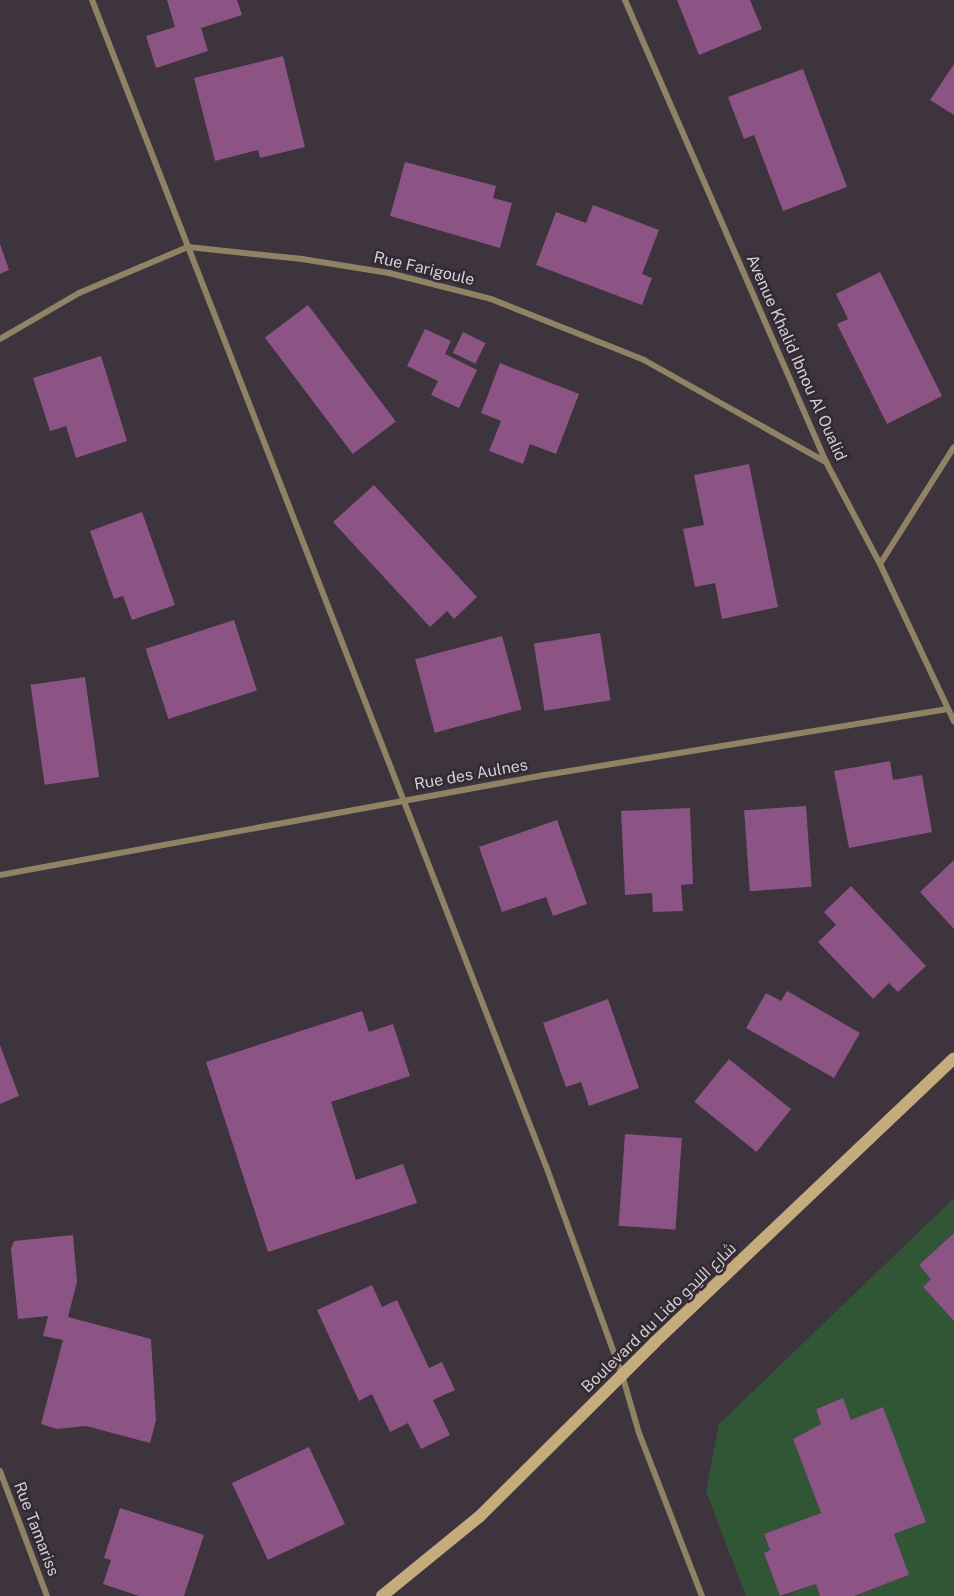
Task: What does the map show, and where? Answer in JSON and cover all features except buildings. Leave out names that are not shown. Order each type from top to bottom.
[{"type":"main road","name":"Boulevard du Lido شارع الليدو","points":[[382,1596],[479,1517],[954,1058]]},
{"type":"street","points":[[92,0],[404,801],[623,1377],[639,1433],[702,1596]]},
{"type":"street","name":"Avenue Khalid Ibnou Al Oualid","points":[[625,0],[825,462],[880,564],[954,721]]},
{"type":"street","points":[[0,339],[79,293],[188,247]]},
{"type":"street","name":"Rue Farigoule","points":[[188,247],[389,273],[491,299],[644,360],[825,462]]},
{"type":"street","points":[[880,564],[954,447]]},
{"type":"street","name":"Rue des Aulnes","points":[[0,875],[404,801],[948,709]]},
{"type":"street","name":"Rue Tamariss","points":[[0,1470],[47,1596]]},
{"type":"green space","points":[[954,1198],[954,1233],[919,1265],[931,1279],[923,1287],[954,1321],[954,1596],[854,1596],[909,1575],[894,1534],[926,1522],[883,1408],[851,1420],[843,1398],[816,1408],[821,1424],[793,1439],[821,1513],[764,1534],[770,1550],[764,1553],[780,1596],[746,1596],[706,1491],[719,1424]]},
{"type":"green space","points":[[816,1584],[820,1596],[785,1596]]}]
